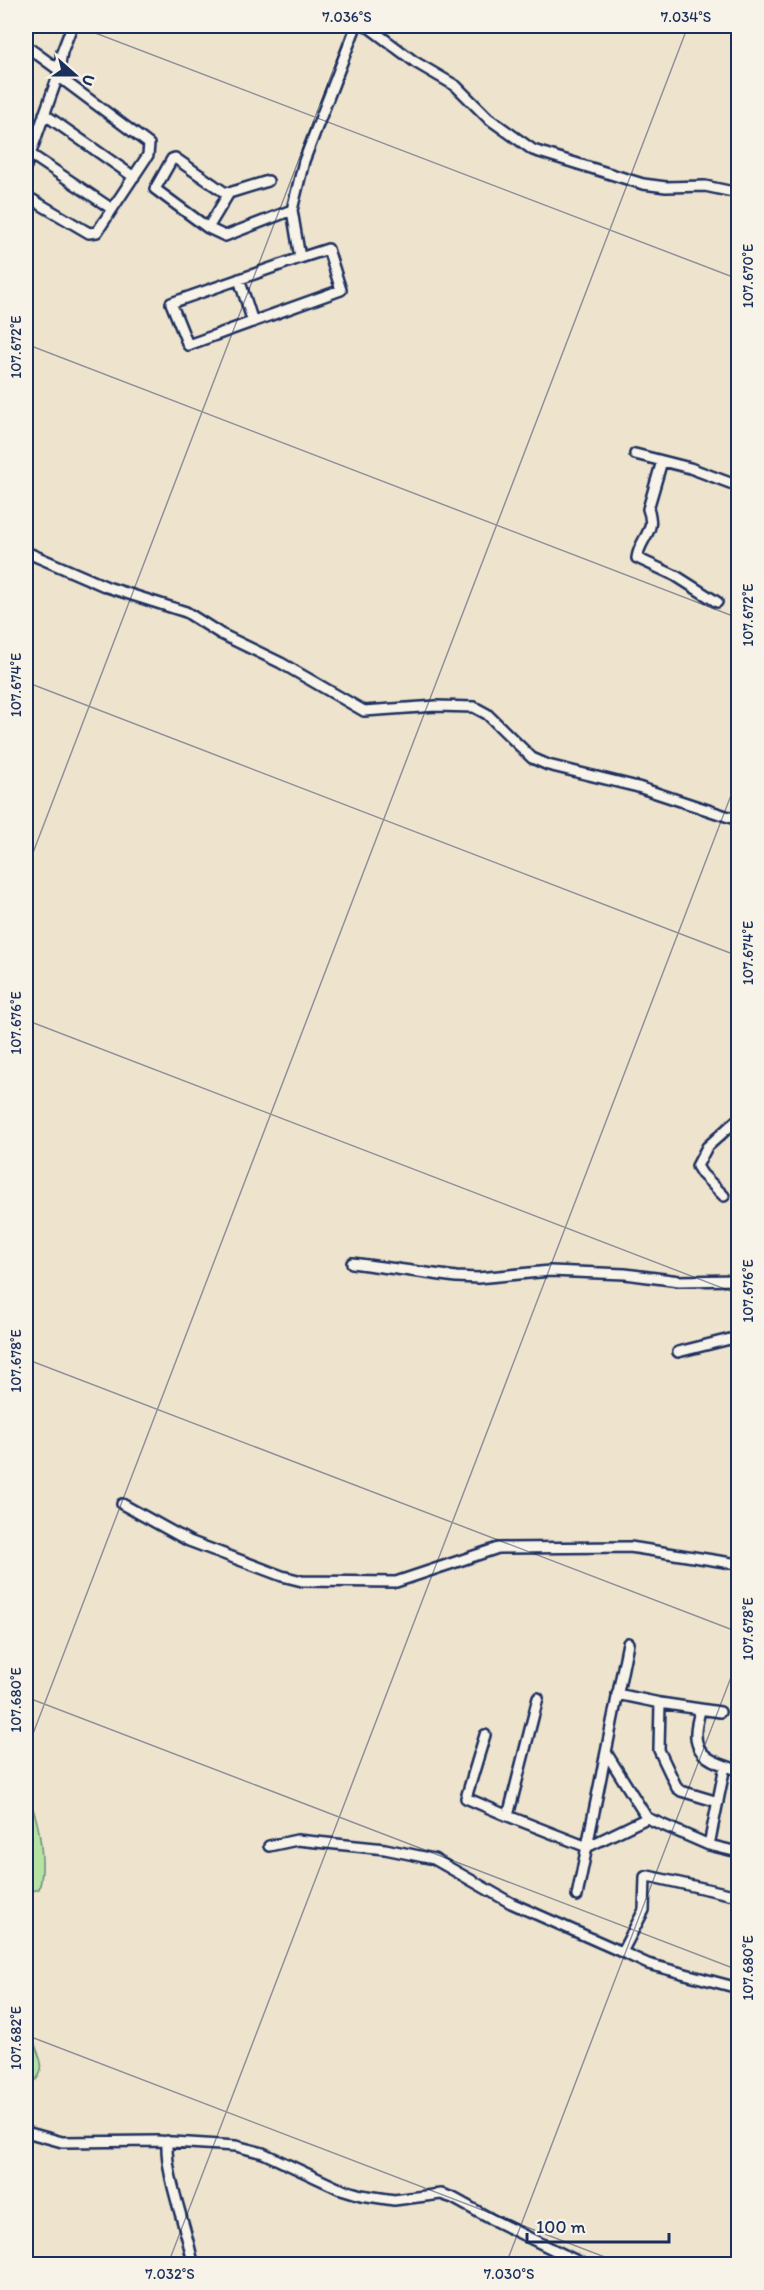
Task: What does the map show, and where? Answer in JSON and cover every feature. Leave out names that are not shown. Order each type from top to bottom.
[{"type":"street","points":[[26,166],[72,26]]},
{"type":"street","points":[[300,258],[292,210],[304,161],[356,26]]},
{"type":"street","points":[[367,26],[416,62],[456,86],[488,118],[533,150],[643,184],[666,187],[705,186],[738,193]]},
{"type":"street","points":[[26,46],[149,144],[148,155],[98,232],[89,233],[26,196]]},
{"type":"street","points":[[44,114],[134,177]]},
{"type":"street","points":[[30,154],[112,209]]},
{"type":"street","points":[[268,181],[229,193],[220,190],[175,158],[172,159],[155,186],[156,192],[207,228],[225,236],[292,210]]},
{"type":"street","points":[[207,228],[229,193]]},
{"type":"street","points":[[328,249],[341,290],[188,345],[171,303],[300,258],[328,249]]},
{"type":"street","points":[[239,279],[253,321]]},
{"type":"street","points":[[634,454],[710,474],[738,486]]},
{"type":"street","points":[[662,460],[648,509],[651,526],[637,558],[676,576],[717,602]]},
{"type":"street","points":[[26,552],[107,587],[186,612],[221,634],[281,663],[364,711],[474,706],[487,714],[532,759],[638,787],[738,820]]},
{"type":"street","points":[[724,1196],[697,1166],[704,1151],[738,1119]]},
{"type":"street","points":[[352,1263],[478,1278],[550,1271],[625,1274],[679,1281],[738,1280]]},
{"type":"street","points":[[678,1352],[738,1337]]},
{"type":"street","points":[[122,1504],[189,1541],[282,1576],[312,1582],[400,1581],[498,1548],[630,1547],[738,1564]]},
{"type":"street","points":[[577,1896],[628,1643]]},
{"type":"street","points":[[617,1694],[720,1712]]},
{"type":"street","points":[[508,1816],[538,1698]]},
{"type":"street","points":[[660,1703],[657,1742],[662,1759],[677,1788],[718,1802]]},
{"type":"street","points":[[700,1709],[695,1734],[697,1745],[708,1760],[738,1770]]},
{"type":"street","points":[[485,1735],[466,1798],[587,1847],[647,1818]]},
{"type":"street","points":[[607,1754],[647,1818],[709,1845],[738,1852]]},
{"type":"street","points":[[709,1845],[725,1766]]},
{"type":"street","points":[[269,1846],[297,1840],[385,1848],[434,1859],[512,1903],[648,1964],[738,1988]]},
{"type":"street","points":[[622,1952],[644,1910],[645,1877],[648,1875],[738,1896]]},
{"type":"street","points":[[26,2132],[62,2142],[167,2141],[236,2146],[263,2153],[338,2188],[361,2194],[394,2200],[431,2194],[453,2198],[583,2265]]},
{"type":"street","points":[[167,2141],[169,2165],[190,2243],[193,2265]]},
{"type":"green space","points":[[26,1801],[30,1802],[37,1821],[42,1869],[39,1889],[26,1893]]},
{"type":"green space","points":[[26,2042],[35,2045],[40,2059],[41,2071],[36,2080],[26,2079]]}]
